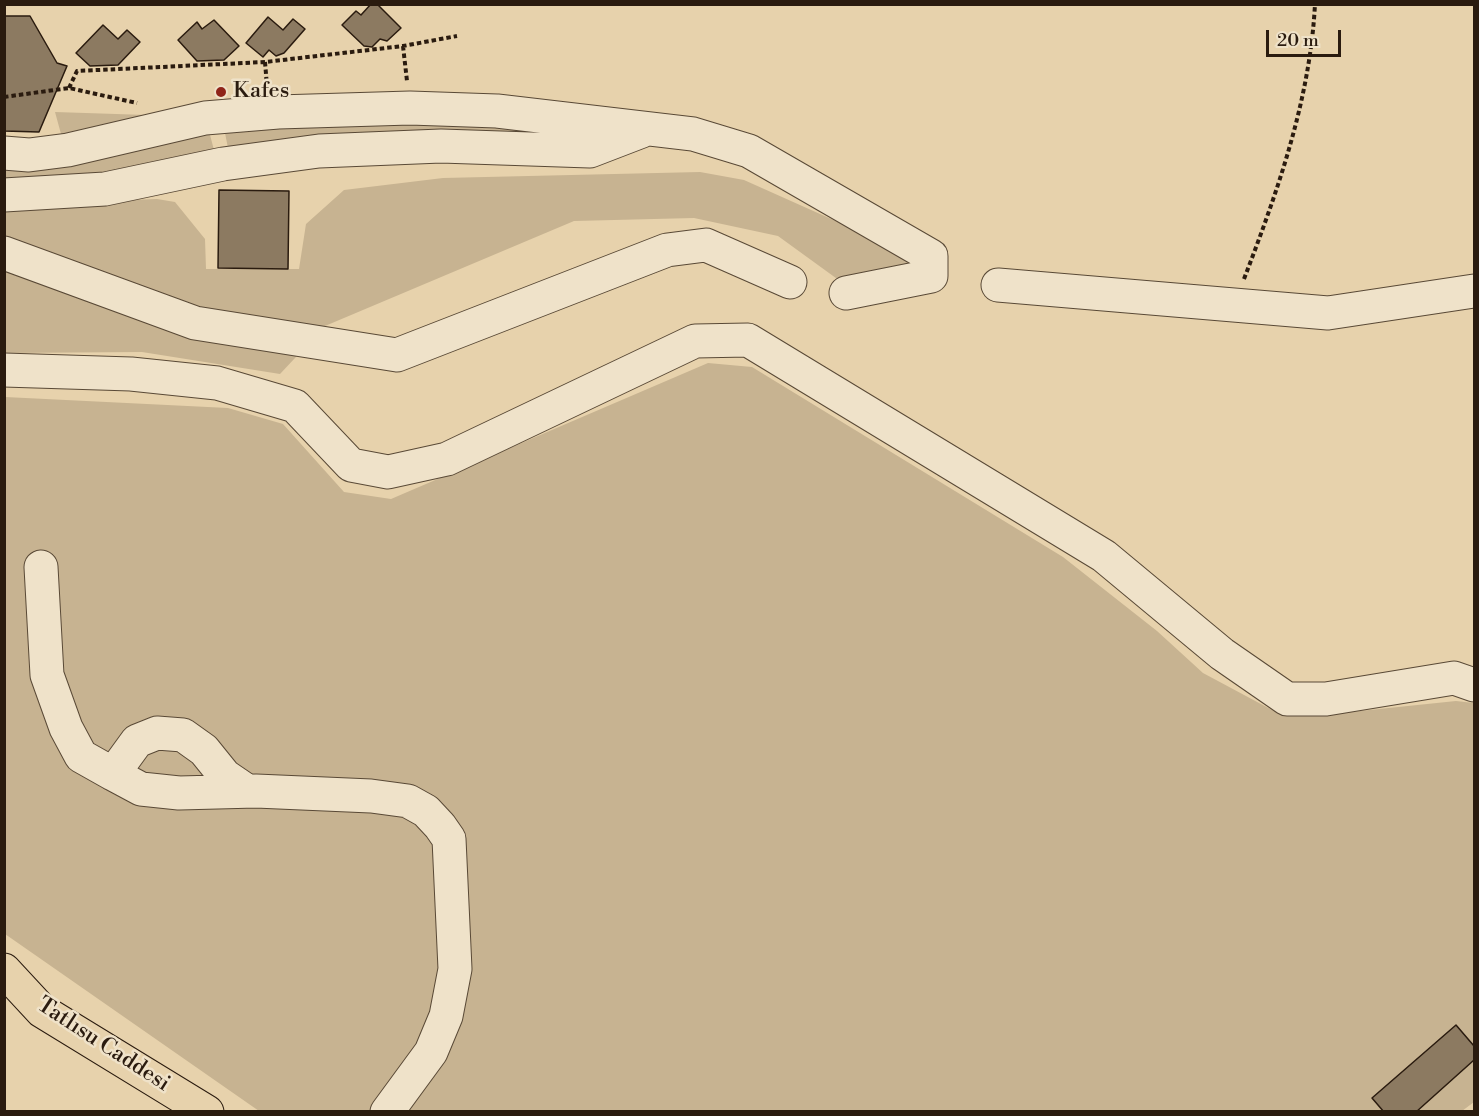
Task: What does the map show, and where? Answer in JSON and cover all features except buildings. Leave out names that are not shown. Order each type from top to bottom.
[{"type":"main road","name":"Tatlısu Caddesi","points":[[4,970],[42,1011],[207,1112]]},
{"type":"street","points":[[4,153],[28,155],[68,150],[198,119],[278,112],[410,108],[497,111],[693,134],[749,151],[931,256],[931,276],[846,293]]},
{"type":"street","points":[[4,195],[105,189],[223,164],[319,151],[441,146],[590,151],[646,129]]},
{"type":"street","points":[[4,253],[195,323],[397,355],[667,250],[706,245],[790,282]]},
{"type":"street","points":[[998,285],[1328,313],[1474,291]]},
{"type":"street","points":[[4,370],[131,374],[217,383],[294,406],[351,465],[388,472],[447,459],[695,341],[748,340],[1104,556],[1222,654],[1287,699],[1326,699],[1454,678],[1474,685]]},
{"type":"street","points":[[41,567],[47,675],[66,728],[81,756],[141,789],[179,793],[247,790],[371,796],[408,801],[426,811],[448,839],[454,969],[446,1017],[431,1052],[387,1112]]},
{"type":"street","points":[[113,774],[137,741],[157,734],[183,735],[204,750],[225,776],[247,790]]},
{"type":"path","points":[[1235,305],[1276,196],[1302,101],[1313,34],[1315,4]]},
{"type":"path","points":[[4,97],[69,88],[77,71],[265,62],[403,46],[457,36]]},
{"type":"shaded area","points":[[55,112],[177,116],[64,145]]},
{"type":"shaded area","points":[[402,120],[604,135],[229,153],[224,128]]},
{"type":"shaded area","points":[[209,131],[215,154],[115,179],[5,187],[4,165]]},
{"type":"shaded area","points":[[700,172],[744,180],[914,256],[918,266],[840,281],[778,236],[694,218],[574,221],[325,326],[280,374],[142,352],[5,353],[4,204],[157,199],[175,202],[205,239],[206,269],[299,269],[306,224],[344,190],[443,178]]},
{"type":"shaded area","points":[[708,363],[752,367],[1063,557],[1157,631],[1203,673],[1274,711],[1350,712],[1456,701],[1474,703],[1474,1102],[1462,1111],[259,1111],[5,934],[5,397],[228,408],[283,424],[344,492],[391,499]]},
{"type":"place","name":"Kafes","points":[[221,92]]}]
